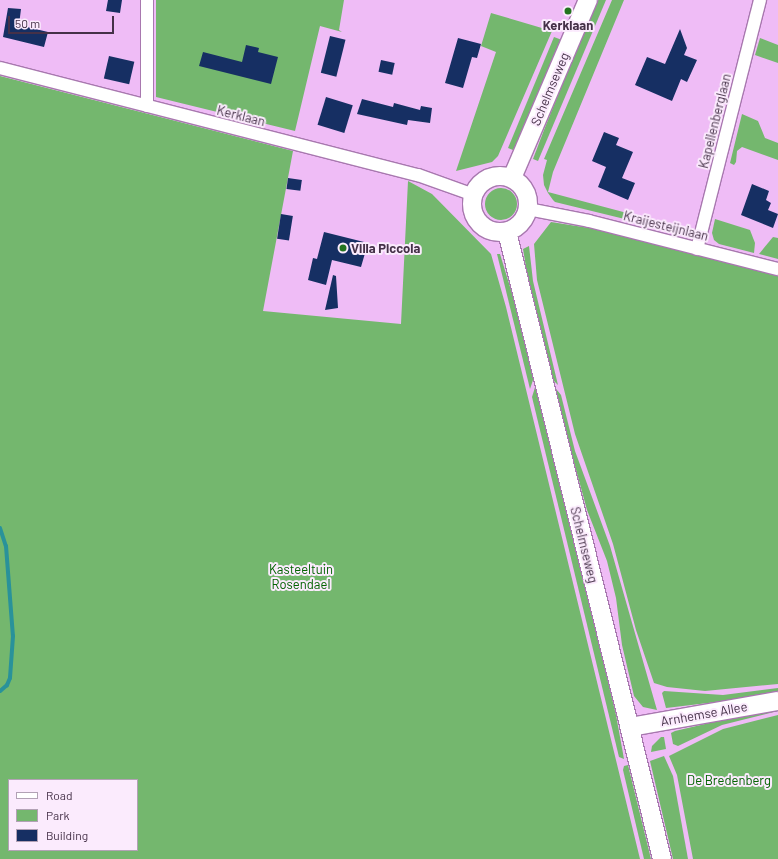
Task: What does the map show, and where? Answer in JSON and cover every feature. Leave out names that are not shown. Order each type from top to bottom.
[{"type":"main road","name":"Schelmseweg","points":[[512,178],[588,0]]},
{"type":"main road","points":[[500,175],[512,178],[522,187],[527,197],[528,209],[519,225],[507,232],[491,231],[477,220],[473,211],[474,195],[483,182],[492,177],[500,175]]},
{"type":"main road","name":"Schelmseweg","points":[[507,232],[662,859]]},
{"type":"main road","name":"Arnhemse Allee","points":[[630,727],[778,701]]},
{"type":"street","points":[[147,0],[147,106]]},
{"type":"street","name":"Kapellenberglaan","points":[[697,249],[760,0]]},
{"type":"street","name":"Kerklaan","points":[[0,68],[418,175],[474,195]]},
{"type":"street","name":"Kraijesteijnlaan","points":[[528,209],[697,249],[778,270]]},
{"type":"green space","points":[[156,0],[344,0],[339,30],[342,32],[320,26],[295,131],[156,97]]},
{"type":"green space","points":[[596,0],[606,0],[538,161],[533,159]]},
{"type":"green space","points":[[612,0],[624,0],[553,172],[548,192],[691,230],[686,234],[555,202],[548,193],[544,185],[543,175],[547,160],[544,159]]},
{"type":"green space","points":[[491,13],[552,31],[498,156],[492,162],[456,171],[496,52],[481,46]]},
{"type":"green space","points":[[554,37],[562,40],[529,118],[513,150],[508,148]]},
{"type":"green space","points":[[760,38],[778,45],[778,63],[755,55]]},
{"type":"green space","name":"Kasteeltuin Rosendael","points":[[0,76],[293,151],[263,311],[401,324],[408,181],[432,194],[491,254],[506,307],[640,859],[0,859]]},
{"type":"green space","points":[[742,114],[758,121],[765,138],[778,143],[778,160],[742,147],[737,151],[736,162],[734,165],[730,163]]},
{"type":"green space","points":[[498,188],[504,188],[514,195],[517,204],[516,210],[510,217],[504,220],[498,220],[488,213],[485,207],[485,201],[492,191]]},
{"type":"green space","points":[[715,219],[750,230],[755,243],[754,253],[719,244],[714,240],[712,233]]},
{"type":"green space","points":[[551,222],[602,230],[778,275],[778,684],[705,691],[667,687],[654,683],[636,630],[613,544],[575,434],[537,280],[534,244]]},
{"type":"green space","points":[[773,237],[778,238],[778,259],[759,254]]},
{"type":"green space","points":[[529,246],[533,281],[558,385],[552,379],[534,315],[523,249]]},
{"type":"green space","points":[[497,254],[500,254],[521,323],[534,377],[530,389]]},
{"type":"green space","points":[[536,384],[616,715],[624,759],[619,757],[532,397]]},
{"type":"green space","points":[[553,385],[561,395],[575,451],[610,546],[657,710],[643,707],[634,696],[622,645],[616,598],[607,561],[587,510]]},
{"type":"green space","points":[[778,688],[778,692],[750,698],[666,708],[662,693],[664,691],[723,695]]},
{"type":"green space","points":[[778,707],[778,711],[722,725],[678,746],[673,744],[671,733],[675,731]]},
{"type":"green space","name":"De Bredenberg","points":[[778,715],[778,859],[693,859],[677,775],[669,756],[723,729]]},
{"type":"green space","points":[[661,737],[664,737],[666,749],[651,752],[652,746]]},
{"type":"green space","points":[[664,756],[673,776],[688,859],[673,859],[650,761]]},
{"type":"green space","points":[[628,765],[651,859],[644,859],[623,770],[624,766]]},
{"type":"building","points":[[108,0],[122,0],[120,13],[106,11]]},
{"type":"building","points":[[8,8],[21,9],[19,25],[48,32],[44,47],[3,37]]},
{"type":"building","points":[[680,29],[687,48],[684,55],[697,60],[687,82],[681,79],[672,101],[635,85],[647,57],[665,64]]},
{"type":"building","points":[[330,36],[346,40],[336,77],[321,73]]},
{"type":"building","points":[[458,38],[481,44],[477,58],[472,57],[463,88],[445,83]]},
{"type":"building","points":[[246,45],[259,48],[258,52],[278,57],[271,84],[199,66],[203,52],[242,62]]},
{"type":"building","points":[[109,56],[134,62],[129,84],[104,78]]},
{"type":"building","points":[[381,60],[395,63],[392,75],[379,72]]},
{"type":"building","points":[[326,97],[353,105],[344,133],[318,125]]},
{"type":"building","points":[[362,99],[393,107],[394,103],[420,110],[421,106],[432,108],[430,123],[408,120],[407,125],[357,114]]},
{"type":"building","points":[[604,132],[619,138],[616,145],[633,152],[622,178],[635,183],[628,200],[598,187],[606,167],[592,161]]},
{"type":"building","points":[[288,178],[302,180],[300,191],[286,189]]},
{"type":"building","points":[[752,184],[769,191],[766,200],[771,203],[768,210],[778,214],[773,228],[741,215]]},
{"type":"building","points":[[281,214],[293,216],[289,241],[277,239]]},
{"type":"building","name":"Villa Piccola","points":[[324,232],[368,243],[361,267],[332,260],[326,285],[308,280],[313,258],[317,259]]},
{"type":"building","points":[[333,275],[336,276],[338,308],[325,310]]},
{"type":"waterway","points":[[0,528],[6,546],[13,636],[10,678],[7,685],[0,691]]},
{"type":"place","name":"Kerklaan","points":[[568,11]]},
{"type":"place","name":"Villa Piccola","points":[[343,248]]}]
